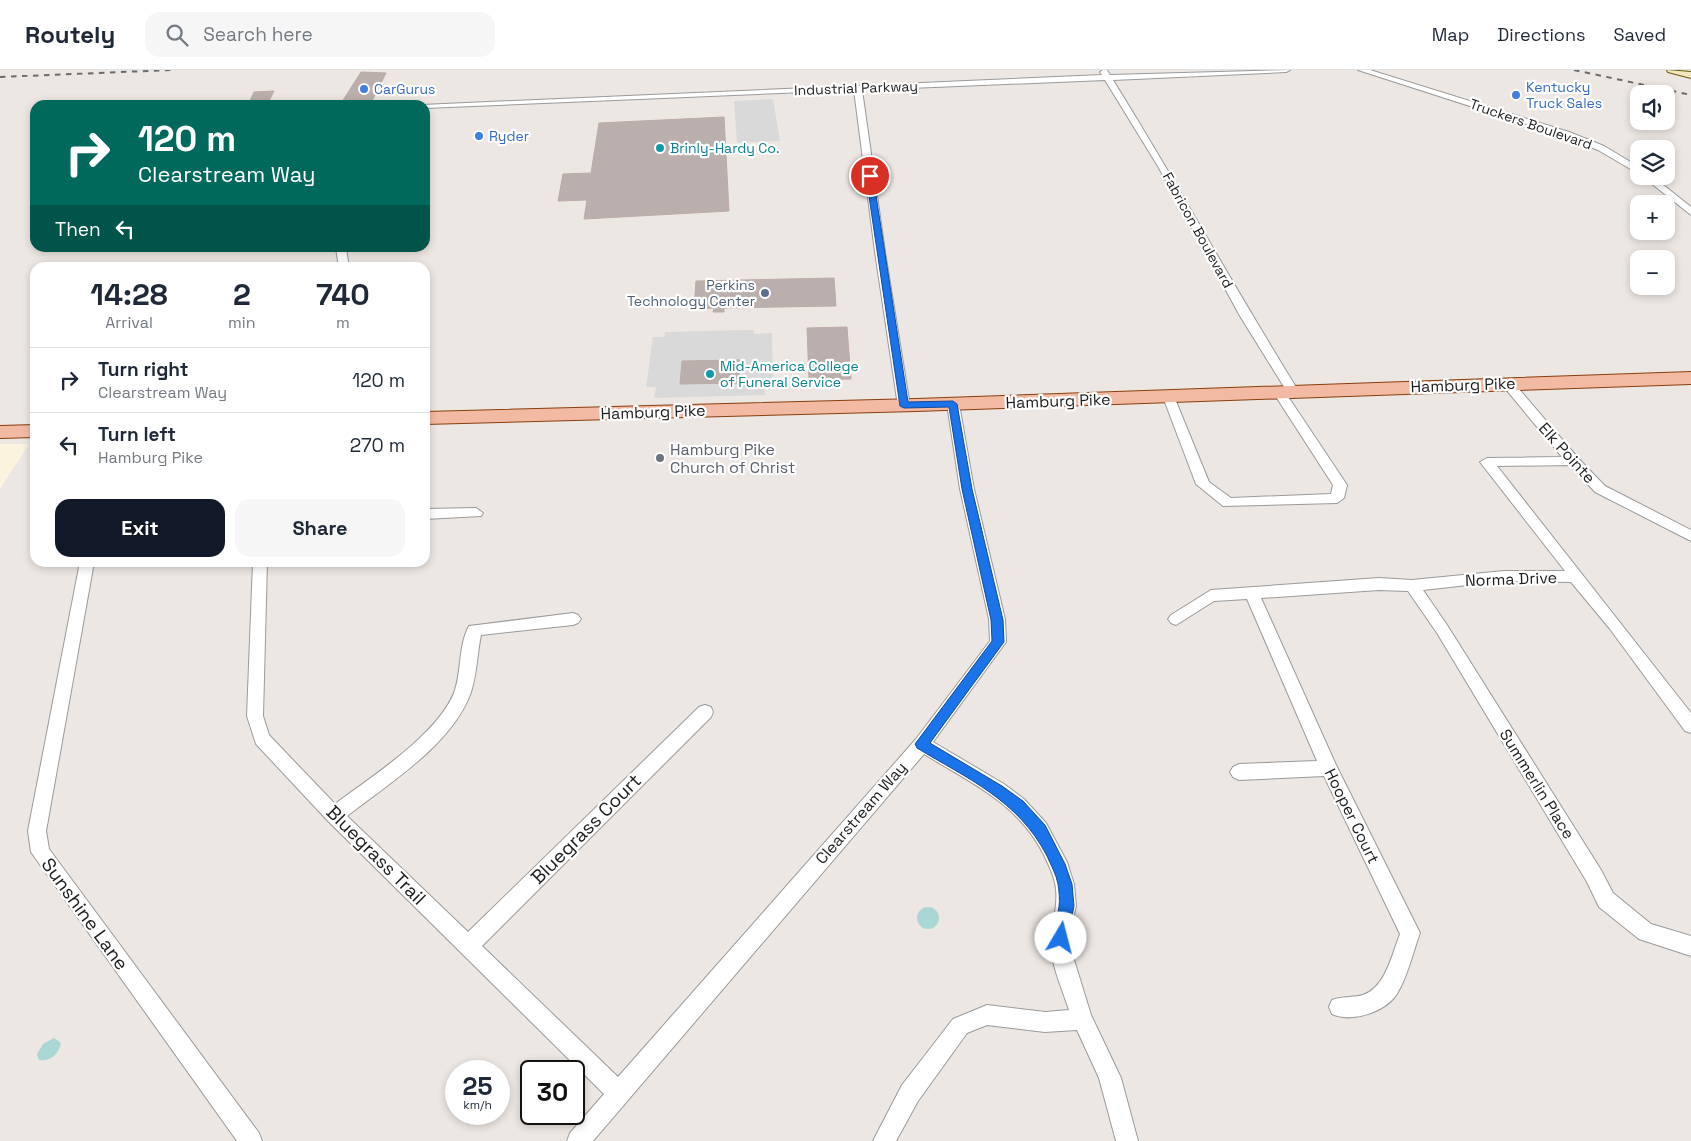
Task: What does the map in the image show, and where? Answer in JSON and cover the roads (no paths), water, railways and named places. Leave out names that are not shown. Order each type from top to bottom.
[{"type":"main road","points":[[1672,70],[1691,75]]},
{"type":"main road","name":"Hamburg Pike","points":[[430,418],[904,406],[1691,378]]},
{"type":"main road","points":[[0,432],[30,431]]},
{"type":"street","name":"Industrial Parkway","points":[[430,106],[1105,74],[1286,70]]},
{"type":"street","name":"Truckers Boulevard","points":[[1362,70],[1566,134],[1607,151],[1630,165]]},
{"type":"street","name":"Fabricon Boulevard","points":[[1105,74],[1163,168],[1246,316],[1286,392],[1340,485],[1337,498],[1228,503],[1203,484],[1169,397]]},
{"type":"street","points":[[858,87],[880,252],[904,406]]},
{"type":"street","points":[[1657,185],[1691,212]]},
{"type":"street","name":"Elk Pointe","points":[[1508,384],[1573,461],[1600,489],[1691,536]]},
{"type":"street","name":"Clearstream Way","points":[[578,1141],[922,744],[998,642],[997,620],[967,489],[953,404]]},
{"type":"street","name":"Norma Drive","points":[[1176,619],[1211,596],[1379,584],[1412,586],[1504,576],[1542,574],[1572,577],[1572,570],[1544,532],[1487,462],[1573,461]]},
{"type":"street","points":[[430,514],[476,513]]},
{"type":"street","name":"Sunshine Lane","points":[[86,567],[37,831],[40,852],[251,1141]]},
{"type":"street","name":"Bluegrass Trail","points":[[260,567],[255,716],[262,739],[334,815],[619,1093]]},
{"type":"street","points":[[1573,574],[1691,726]]},
{"type":"street","name":"Summerlin Place","points":[[1412,586],[1457,654],[1594,876],[1606,900],[1646,932],[1691,946]]},
{"type":"street","name":"Hooper Court","points":[[1251,592],[1328,768],[1410,933],[1390,987],[1367,1005],[1339,1007]]},
{"type":"street","points":[[334,815],[409,756],[444,721],[461,697],[474,630],[573,619]]},
{"type":"street","name":"Bluegrass Court","points":[[468,946],[705,712]]},
{"type":"street","points":[[922,744],[1005,795],[1018,805],[1040,829],[1060,868],[1065,884],[1066,906],[1061,927],[1061,950],[1082,1019],[1101,1051],[1116,1091],[1127,1141]]},
{"type":"street","points":[[1240,772],[1328,768]]},
{"type":"street","points":[[884,1141],[910,1093],[960,1026],[987,1015],[1045,1022],[1082,1019]]},
{"type":"water","points":[[928,907],[936,910],[939,918],[936,926],[928,929],[920,926],[917,918],[920,910]]},
{"type":"water","points":[[54,1038],[61,1043],[58,1051],[47,1060],[39,1060],[37,1054],[43,1044]]},
{"type":"railway","points":[[0,77],[171,70]]},
{"type":"railway","points":[[1574,70],[1691,95]]},
{"type":"place","name":"CarGurus","points":[[364,89]]},
{"type":"place","name":"Kentucky Truck Sales","points":[[1516,95]]},
{"type":"place","name":"Ryder","points":[[479,136]]},
{"type":"place","name":"Brinly-Hardy Co.","points":[[660,148]]},
{"type":"place","name":"Perkins Technology Center","points":[[765,293]]},
{"type":"place","name":"Mid-America College of Funeral Service","points":[[710,374]]},
{"type":"place","name":"Hamburg Pike Church of Christ","points":[[660,458]]}]
